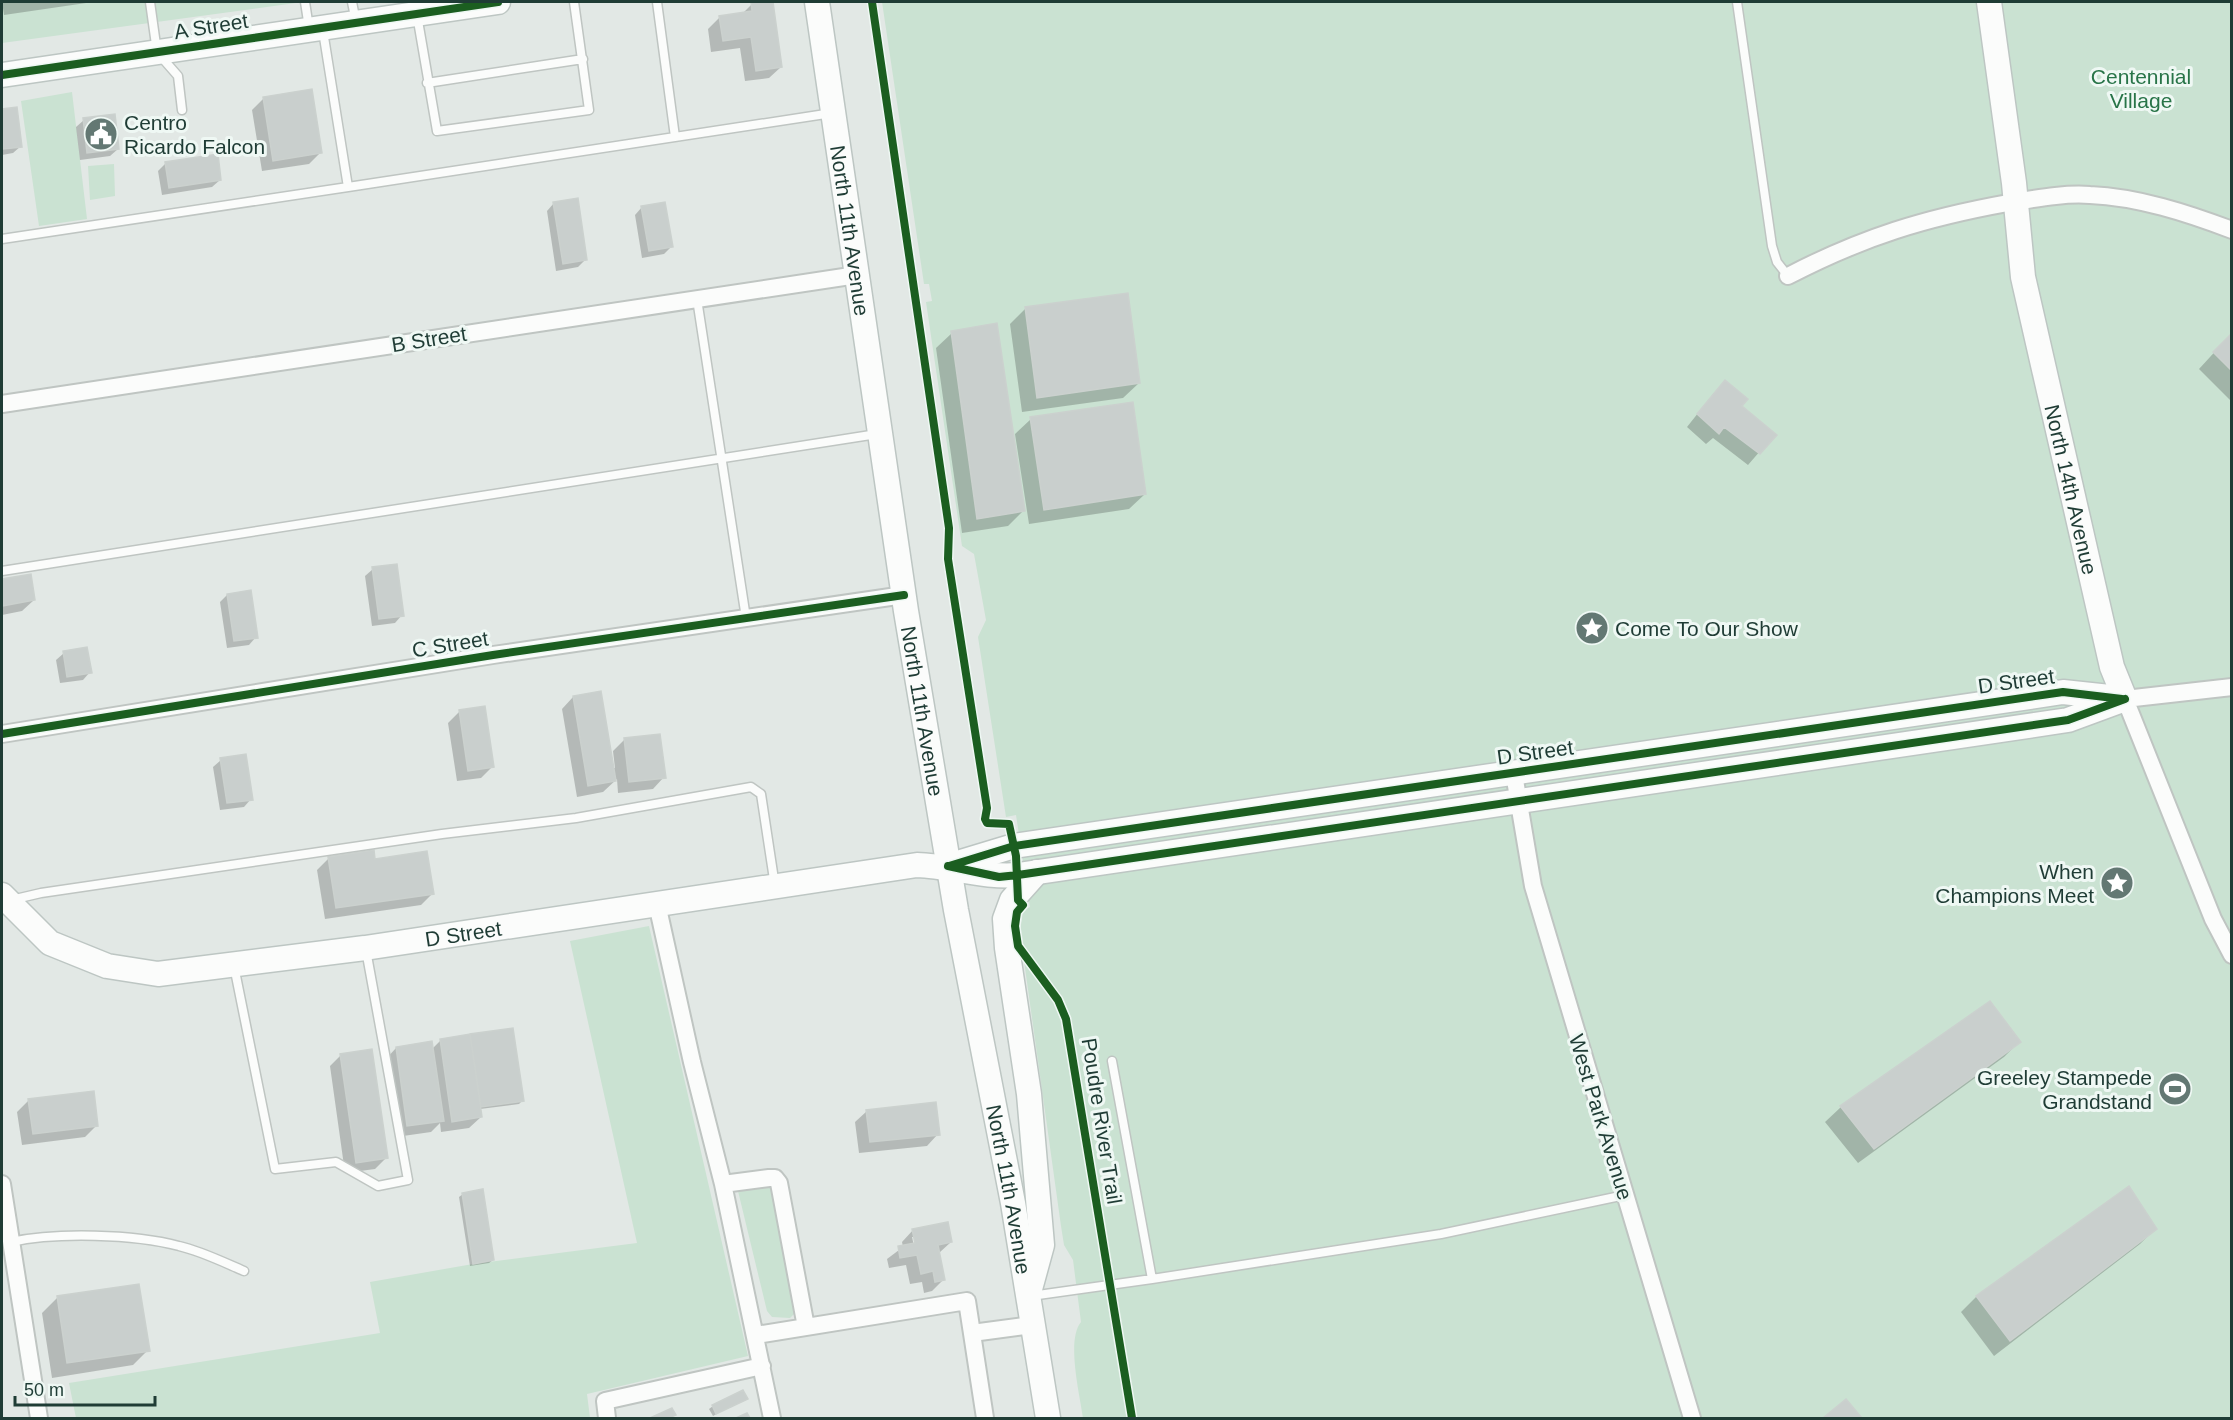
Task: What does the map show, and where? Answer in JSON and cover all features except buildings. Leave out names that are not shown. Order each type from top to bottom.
[{"type":"street","name":"A Street","points":[[2,75],[316,29],[354,12],[498,2]]},
{"type":"street","name":"North 11th Avenue","points":[[817,2],[904,595],[948,866],[1010,1187],[1048,1419]]},
{"type":"street","name":"North 14th Avenue","points":[[1989,2],[2016,202],[2023,277],[2112,667],[2210,910],[2232,955]]},
{"type":"street","points":[[1788,276],[1838,250],[1900,227],[2016,202],[2089,194],[2188,213],[2232,230]]},
{"type":"street","name":"B Street","points":[[2,404],[857,275]]},
{"type":"street","name":"C Street","points":[[2,734],[904,595]]},
{"type":"street","name":"D Street","points":[[948,866],[1014,846],[2063,692],[2125,699],[2232,687]]},
{"type":"street","name":"D Street","points":[[3,901],[50,943],[107,966],[158,974],[365,948],[917,865],[948,866],[999,877],[1518,807],[2068,720],[2125,699]]},
{"type":"street","name":"West Park Avenue","points":[[1514,774],[1533,886],[1692,1419]]},
{"type":"street","points":[[1028,1297],[1042,1245],[1029,1094],[1007,948],[1005,919],[1012,900],[1037,872]]},
{"type":"street","points":[[657,904],[692,1062],[723,1184],[772,1419]]},
{"type":"street","points":[[723,1184],[769,1178],[775,1178],[779,1183],[806,1327]]},
{"type":"street","points":[[2,1184],[39,1419]]},
{"type":"street","points":[[756,1335],[967,1301],[985,1419]]},
{"type":"street","points":[[972,1333],[1032,1325]]},
{"type":"street","points":[[607,1419],[604,1401],[762,1366]]},
{"type":"lane","points":[[150,2],[157,52],[178,76],[182,110]]},
{"type":"lane","points":[[305,2],[316,29],[348,187]]},
{"type":"lane","points":[[416,8],[436,131],[589,110],[574,2]]},
{"type":"lane","points":[[657,2],[675,137]]},
{"type":"lane","points":[[1737,2],[1772,246],[1777,262],[1788,276]]},
{"type":"lane","points":[[427,83],[583,59]]},
{"type":"lane","points":[[2,239],[833,113]]},
{"type":"lane","points":[[697,299],[746,618]]},
{"type":"lane","points":[[2,571],[881,433]]},
{"type":"lane","points":[[3,901],[41,893],[442,834],[576,818],[751,787],[761,794],[775,886]]},
{"type":"lane","points":[[234,965],[275,1169],[336,1162],[378,1186],[408,1180],[365,948]]},
{"type":"lane","points":[[1112,1060],[1152,1279]]},
{"type":"lane","points":[[1028,1297],[1441,1234],[1625,1196]]},
{"type":"lane","points":[[10,1242],[39,1235],[140,1240],[180,1246],[244,1270]]},
{"type":"green space","points":[[2,2],[303,2],[2,43]]},
{"type":"green space","name":"Centennial Village","points":[[882,2],[2231,2],[2231,1418],[1083,1418],[1074,1354],[1077,1330],[1081,1322],[1073,1260],[1064,1245],[1020,932],[1023,911],[1030,907],[1016,815],[1006,817],[978,637],[986,620],[974,554],[962,546],[926,302],[932,301],[929,284],[924,284]]},
{"type":"green space","points":[[72,92],[87,219],[39,226],[21,101]]},
{"type":"green space","points":[[114,164],[115,196],[90,200],[88,166]]},
{"type":"green space","points":[[649,926],[748,1356],[587,1394],[590,1418],[76,1418],[69,1383],[380,1333],[370,1282],[473,1264],[637,1243],[570,941]]},
{"type":"green space","points":[[765,1185],[771,1187],[778,1197],[797,1311],[790,1318],[772,1317],[767,1311],[738,1191]]},
{"type":"cycle path","points":[[2,75],[498,2]]},
{"type":"cycle path","name":"Poudre River Trail","points":[[872,2],[949,528],[948,559],[987,808],[985,819],[987,823],[1009,824],[1016,856],[1018,900],[1023,905],[1017,912],[1015,926],[1018,946],[1058,1000],[1066,1019],[1132,1418]]},
{"type":"cycle path","points":[[2,734],[493,655],[904,595]]},
{"type":"cycle path","points":[[949,866],[1014,846],[2063,692],[2122,699]]},
{"type":"cycle path","points":[[948,866],[999,877],[1018,875],[2068,720],[2125,699]]},
{"type":"place","name":"Centro Ricardo Falcon","points":[[101,134]]},
{"type":"place","name":"Come To Our Show","points":[[1592,628]]},
{"type":"place","name":"When Champions Meet","points":[[2117,883]]},
{"type":"place","name":"Greeley Stampede Grandstand","points":[[2175,1089]]}]
